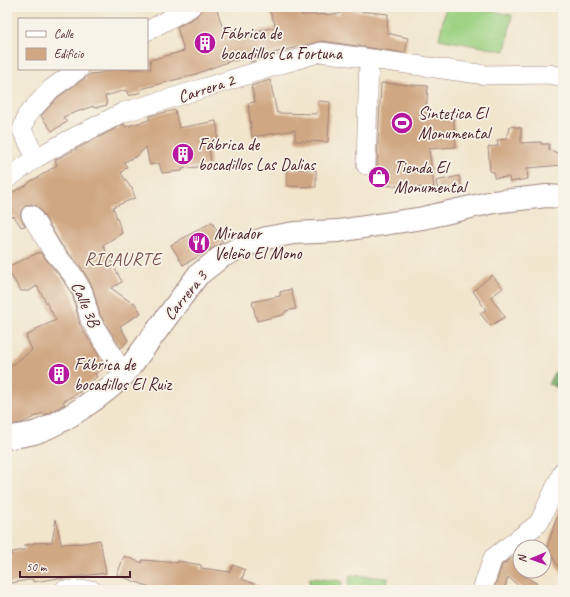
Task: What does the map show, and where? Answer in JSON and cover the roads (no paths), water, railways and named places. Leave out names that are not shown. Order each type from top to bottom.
[{"type":"main road","name":"Carrera 3","points":[[7,438],[37,432],[91,402],[115,385],[198,275],[221,258],[244,246],[266,238],[294,233],[338,231],[422,218],[493,202],[547,196],[563,197]]},
{"type":"street","points":[[148,30],[191,7]]},
{"type":"street","name":"Carrera 2","points":[[7,179],[36,158],[124,112],[321,52],[486,75],[549,74],[563,77]]},
{"type":"street","points":[[366,165],[368,59]]},
{"type":"street","points":[[36,158],[22,130],[27,115],[51,89],[79,70]]},
{"type":"street","name":"Calle 3B","points":[[31,215],[52,250],[72,274],[83,292],[90,319],[124,375]]},
{"type":"street","points":[[482,590],[493,558],[539,522],[563,471]]},
{"type":"street","points":[[64,590],[92,590]]},
{"type":"place","name":"Fábrica de bocadillos La Fortuna","points":[[205,43]]},
{"type":"place","name":"Sintetica El Monumental","points":[[402,123]]},
{"type":"place","name":"Fábrica de bocadillos Las Dalias","points":[[183,154]]},
{"type":"place","name":"Tienda El Monumental","points":[[379,177]]},
{"type":"place","name":"Mirador Veleño El Mono","points":[[199,243]]},
{"type":"place","name":"Fábrica de bocadillos El Ruiz","points":[[59,374]]},
{"type":"district","name":"RICAURTE","points":[[123,259]]}]
